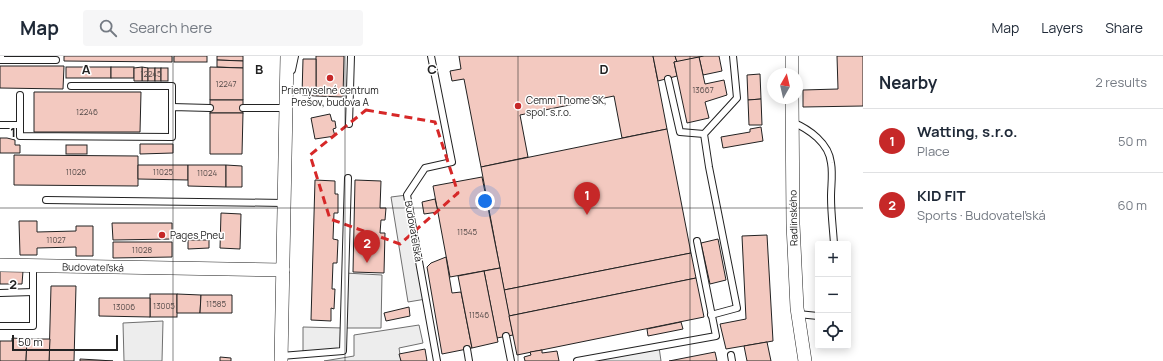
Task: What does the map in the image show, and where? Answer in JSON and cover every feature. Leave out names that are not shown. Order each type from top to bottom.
[{"type":"street","points":[[281,359],[287,56]]},
{"type":"street","points":[[792,56],[792,68]]},
{"type":"street","name":"Radlinského","points":[[792,104],[793,224],[798,314],[805,361]]},
{"type":"street","name":"Budovateľská","points":[[0,265],[283,270]]},
{"type":"lane","points":[[1,56],[1,60],[56,60]]},
{"type":"lane","points":[[286,94],[295,56]]},
{"type":"lane","points":[[349,124],[351,56]]},
{"type":"lane","name":"Budovateľská","points":[[432,56],[452,162],[425,168],[407,195],[437,361]]},
{"type":"lane","points":[[704,134],[737,98],[733,56]]},
{"type":"lane","points":[[668,78],[680,132],[704,134]]},
{"type":"lane","points":[[20,95],[20,136],[172,137],[172,86],[71,86]]},
{"type":"lane","points":[[172,107],[210,108]]},
{"type":"lane","points":[[243,108],[286,108]]},
{"type":"lane","points":[[792,122],[813,134],[828,151],[831,162],[831,198],[834,241]]},
{"type":"lane","points":[[0,125],[20,125]]},
{"type":"lane","points":[[704,134],[709,167],[737,308],[711,315]]},
{"type":"lane","points":[[281,359],[343,351],[348,178]]},
{"type":"lane","points":[[46,200],[284,203]]},
{"type":"lane","points":[[577,361],[716,336],[697,241]]},
{"type":"lane","points":[[0,326],[33,326],[33,266]]},
{"type":"lane","points":[[0,293],[33,292]]},
{"type":"lane","points":[[798,314],[815,316]]},
{"type":"lane","points":[[506,336],[511,361]]},
{"type":"lane","points":[[467,349],[469,361]]},
{"type":"highlighted area","points":[[366,110],[435,122],[458,193],[400,244],[330,219],[310,155]]},
{"type":"shaded area","points":[[407,195],[426,299],[408,302],[391,197]]},
{"type":"shaded area","points":[[345,273],[382,275],[381,328],[344,328],[343,351],[303,354],[303,327],[343,328]]},
{"type":"shaded area","points":[[163,321],[162,361],[124,361],[123,323]]},
{"type":"shaded area","points":[[419,325],[423,343],[399,348],[401,361],[324,361],[354,356],[354,335]]},
{"type":"shaded area","points":[[659,347],[661,361],[576,361]]},
{"type":"building","points":[[64,56],[172,56],[172,62],[64,61]]},
{"type":"building","points":[[174,56],[207,56],[207,62],[174,62]]},
{"type":"building","points":[[217,56],[243,56],[243,61],[217,60]]},
{"type":"building","name":"Priemyselné centrum Prešov, budova A","points":[[316,56],[344,56],[343,97],[316,96]]},
{"type":"building","name":"Cemm Thome SK, spol. s.r.o.","points":[[459,56],[653,56],[667,129],[622,138],[614,96],[520,115],[528,157],[481,167],[464,79],[452,81],[450,71],[461,69]]},
{"type":"building","points":[[653,56],[675,56],[677,62],[674,62],[677,76],[658,81]]},
{"type":"building","points":[[675,56],[704,56],[677,62]]},
{"type":"building","points":[[719,56],[722,71],[703,75],[699,57]]},
{"type":"building","points":[[837,56],[863,56],[863,106],[803,107],[803,90],[838,89]]},
{"type":"building","points":[[699,57],[705,84],[724,80],[727,95],[705,102],[709,118],[687,123],[674,62]]},
{"type":"building","points":[[303,59],[316,59],[316,96],[302,95]]},
{"type":"building","points":[[217,60],[243,61],[243,68],[217,67]]},
{"type":"building","points":[[0,66],[64,66],[63,89],[0,88]]},
{"type":"building","points":[[66,67],[111,67],[111,78],[66,78]]},
{"type":"building","points":[[111,67],[134,67],[134,78],[111,78]]},
{"type":"building","points":[[142,67],[148,68],[148,81],[142,81]]},
{"type":"building","points":[[142,67],[142,81],[134,81],[134,68]]},
{"type":"building","points":[[210,67],[243,68],[243,100],[210,100]]},
{"type":"building","points":[[148,68],[155,68],[155,81],[148,81]]},
{"type":"building","points":[[155,68],[161,68],[161,81],[155,81]]},
{"type":"building","points":[[161,68],[168,68],[168,81],[161,81]]},
{"type":"building","points":[[760,74],[761,99],[748,100],[747,75]]},
{"type":"building","points":[[34,92],[141,92],[140,132],[34,132]]},
{"type":"building","points":[[761,99],[762,125],[749,125],[748,100]]},
{"type":"building","points":[[210,100],[243,100],[243,113],[210,113]]},
{"type":"building","points":[[210,113],[243,113],[242,154],[210,154]]},
{"type":"building","points":[[330,114],[332,121],[335,121],[336,128],[333,129],[335,136],[315,139],[311,118]]},
{"type":"building","points":[[761,127],[763,141],[723,148],[721,137],[750,132],[750,129]]},
{"type":"building","points":[[667,129],[691,253],[504,290],[481,167]]},
{"type":"building","points":[[0,138],[15,140],[15,145],[20,145],[20,153],[0,153]]},
{"type":"building","points":[[140,144],[173,144],[173,153],[140,154]]},
{"type":"building","points":[[66,145],[87,145],[87,154],[66,154]]},
{"type":"building","points":[[14,155],[138,156],[138,186],[14,185]]},
{"type":"building","points":[[138,165],[188,165],[188,180],[138,179]]},
{"type":"building","points":[[188,165],[226,165],[226,187],[188,186]]},
{"type":"building","points":[[226,165],[242,166],[242,187],[226,187]]},
{"type":"building","points":[[482,177],[500,268],[450,277],[433,186]]},
{"type":"building","points":[[315,180],[335,181],[335,194],[338,194],[338,213],[334,213],[333,239],[338,240],[337,263],[333,263],[332,289],[335,289],[334,309],[331,308],[331,321],[311,320]]},
{"type":"building","points":[[355,180],[381,181],[380,208],[386,208],[385,220],[381,220],[380,233],[385,233],[384,273],[353,272]]},
{"type":"building","points":[[435,199],[438,212],[424,214],[422,202]]},
{"type":"building","points":[[221,213],[241,214],[240,249],[220,248]]},
{"type":"building","points":[[19,221],[37,221],[37,232],[76,231],[76,226],[93,226],[93,256],[76,256],[76,247],[37,248],[37,255],[20,255]]},
{"type":"building","points":[[112,223],[172,223],[172,239],[113,240]]},
{"type":"building","points":[[767,235],[773,341],[726,349],[720,324],[746,319],[742,236]]},
{"type":"building","points":[[718,239],[726,280],[710,284],[701,243]]},
{"type":"building","points":[[188,240],[209,240],[209,248],[188,249]]},
{"type":"building","points":[[113,242],[172,242],[172,257],[113,258]]},
{"type":"building","points":[[691,253],[696,278],[509,316],[504,290]]},
{"type":"building","points":[[446,257],[452,293],[461,292],[472,348],[442,354],[427,267],[431,263]]},
{"type":"building","points":[[500,268],[513,335],[497,338],[484,271]]},
{"type":"building","points":[[0,271],[23,271],[22,284],[0,284]]},
{"type":"building","points":[[484,271],[498,342],[472,348],[458,276]]},
{"type":"building","points":[[696,278],[704,317],[517,355],[509,316]]},
{"type":"building","points":[[51,286],[76,286],[74,361],[49,361]]},
{"type":"building","points":[[150,294],[177,294],[177,317],[150,317]]},
{"type":"building","points":[[177,294],[201,295],[200,313],[177,313]]},
{"type":"building","points":[[201,295],[232,295],[232,313],[200,313]]},
{"type":"building","points":[[99,298],[150,298],[150,317],[99,316]]},
{"type":"building","points":[[409,307],[410,316],[386,321],[384,313]]},
{"type":"building","points":[[681,322],[683,329],[648,336],[647,329]]},
{"type":"building","points":[[12,338],[27,339],[26,361],[0,361],[0,341],[12,341]]},
{"type":"building","points":[[27,339],[50,339],[49,361],[26,361]]},
{"type":"building","points":[[767,342],[771,361],[747,361],[744,346]]},
{"type":"building","points":[[425,349],[427,361],[401,361],[399,354]]},
{"type":"building","points":[[542,350],[542,353],[557,351],[559,361],[525,361],[524,357],[531,355],[530,352]]},
{"type":"building","points":[[715,352],[717,361],[669,361]]},
{"type":"building","points":[[220,357],[231,358],[231,361],[220,361]]},
{"type":"building","points":[[80,359],[98,360],[113,361],[80,361]]},
{"type":"place","name":"Priemyselné centrum Prešov, budova A","points":[[330,78]]},
{"type":"place","name":"Cemm Thome SK, spol. s.r.o.","points":[[518,106]]},
{"type":"place","name":"Watting, s.r.o.","points":[[587,215]]},
{"type":"place","name":"Pages Pneu","points":[[162,235]]},
{"type":"place","name":"KID FIT","points":[[367,263]]}]
